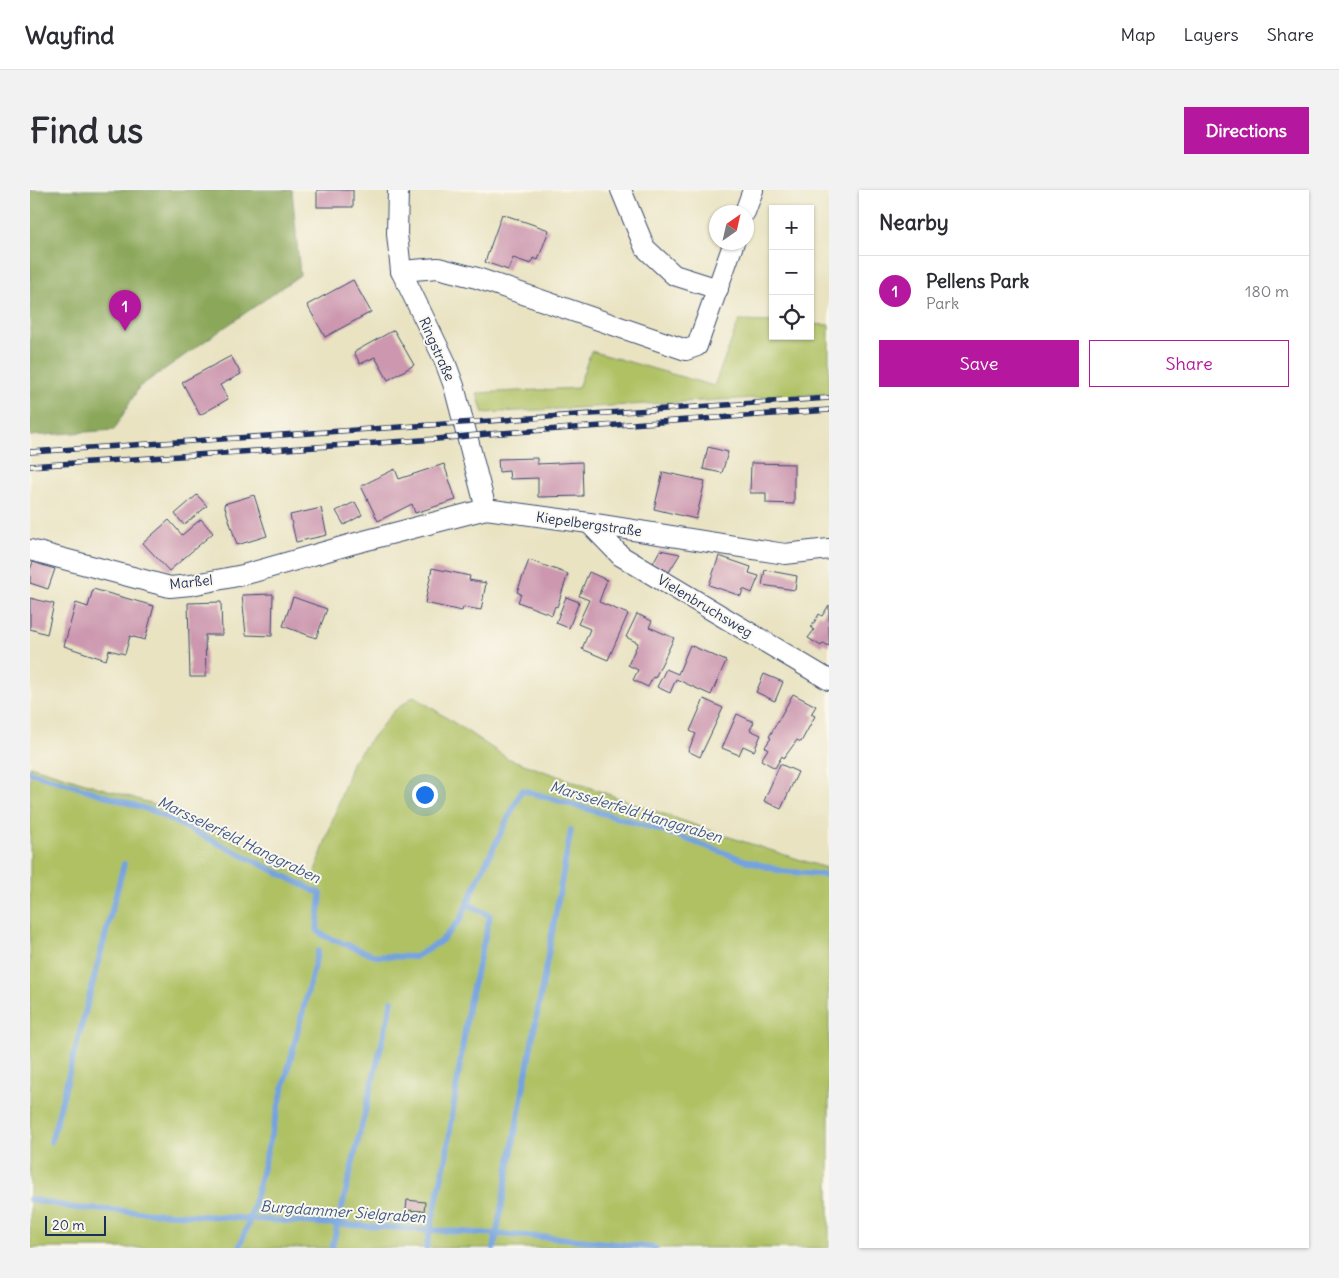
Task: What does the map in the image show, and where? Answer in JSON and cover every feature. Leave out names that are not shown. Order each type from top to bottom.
[{"type":"street","name":"Ringstraße","points":[[398,190],[397,234],[402,271],[444,359],[460,407],[486,509]]},
{"type":"street","points":[[621,190],[645,248],[674,275],[718,289]]},
{"type":"street","points":[[748,205],[753,190]]},
{"type":"street","points":[[402,271],[438,268],[477,278],[686,350],[697,346],[731,250]]},
{"type":"street","name":"Kiepelbergstraße","points":[[352,544],[486,509],[785,554],[829,549]]},
{"type":"street","name":"Vielenbruchsweg","points":[[589,523],[622,556],[829,680]]},
{"type":"street","name":"Marßel","points":[[30,550],[170,587],[191,585],[243,574],[352,544]]},
{"type":"green space","points":[[30,190],[292,190],[300,275],[139,387],[114,430],[30,436]]},
{"type":"green space","points":[[739,321],[769,322],[769,340],[814,340],[814,324],[829,325],[829,394],[483,413],[477,393],[578,388],[591,351],[714,386]]},
{"type":"green space","points":[[414,696],[507,758],[720,834],[829,869],[829,1248],[30,1248],[30,766],[150,803],[213,830],[312,880],[353,761],[394,711]]},
{"type":"building","points":[[317,190],[353,190],[353,207],[317,207]]},
{"type":"building","points":[[502,214],[549,230],[538,260],[533,258],[531,264],[513,258],[508,270],[485,262]]},
{"type":"building","points":[[353,280],[371,312],[325,337],[307,305]]},
{"type":"building","points":[[394,330],[414,365],[388,380],[375,357],[360,364],[354,352]]},
{"type":"building","points":[[231,356],[241,374],[220,385],[228,399],[200,415],[182,382]]},
{"type":"building","points":[[708,447],[728,452],[722,473],[703,469]]},
{"type":"building","points":[[537,458],[537,464],[582,462],[583,496],[538,497],[538,478],[510,479],[509,471],[499,472],[498,459]]},
{"type":"building","points":[[751,463],[794,464],[794,504],[766,503],[766,493],[750,493]]},
{"type":"building","points":[[444,464],[456,500],[415,513],[412,504],[378,521],[361,486],[395,469],[399,479]]},
{"type":"building","points":[[663,472],[705,481],[696,519],[654,509]]},
{"type":"building","points":[[197,495],[207,506],[184,525],[175,514]]},
{"type":"building","points":[[254,495],[267,536],[237,545],[224,504]]},
{"type":"building","points":[[355,502],[362,515],[344,525],[336,511]]},
{"type":"building","points":[[321,508],[327,535],[296,542],[290,515]]},
{"type":"building","points":[[201,519],[213,533],[169,571],[143,543],[169,520],[182,535]]},
{"type":"building","points":[[660,550],[680,554],[669,572],[653,563]]},
{"type":"building","points":[[719,556],[751,567],[749,573],[759,576],[752,593],[743,589],[741,596],[709,585]]},
{"type":"building","points":[[529,560],[568,574],[557,607],[555,606],[552,615],[518,602],[521,594],[517,592]]},
{"type":"building","points":[[33,562],[55,569],[48,589],[30,583],[30,570]]},
{"type":"building","points":[[432,568],[470,576],[469,580],[486,583],[481,610],[463,607],[462,611],[425,603]]},
{"type":"building","points":[[765,570],[797,576],[795,590],[762,585]]},
{"type":"building","points":[[589,572],[607,580],[599,602],[628,614],[608,660],[582,649],[590,629],[578,624],[589,600],[579,596]]},
{"type":"building","points":[[93,589],[154,606],[145,640],[130,636],[125,654],[109,650],[106,660],[64,646],[76,603],[88,607]]},
{"type":"building","points":[[273,594],[272,636],[246,635],[242,595]]},
{"type":"building","points":[[293,597],[327,609],[316,638],[283,626]]},
{"type":"building","points":[[566,597],[579,602],[569,628],[556,623]]},
{"type":"building","points":[[30,598],[54,604],[47,634],[30,629]]},
{"type":"building","points":[[221,602],[222,635],[205,635],[206,677],[190,677],[188,603]]},
{"type":"building","points":[[829,605],[829,646],[823,643],[821,646],[808,638],[814,630],[811,628],[819,614],[822,616]]},
{"type":"building","points":[[637,614],[652,621],[649,627],[674,638],[655,678],[653,677],[648,687],[633,680],[638,670],[628,665],[638,643],[626,637]]},
{"type":"building","points":[[690,645],[726,661],[711,695],[676,679],[670,693],[657,687],[666,669],[678,674]]},
{"type":"building","points":[[764,674],[783,682],[775,701],[756,692]]},
{"type":"building","points":[[793,694],[816,706],[811,714],[815,716],[801,742],[797,740],[784,758],[782,756],[775,768],[761,760],[768,749],[765,747],[771,738],[769,737]]},
{"type":"building","points":[[704,699],[723,708],[700,757],[688,751],[696,734],[690,731]]},
{"type":"building","points":[[737,714],[754,722],[750,730],[761,735],[754,751],[743,746],[739,755],[722,748]]},
{"type":"building","points":[[780,764],[798,772],[781,809],[764,801]]},
{"type":"building","points":[[407,1200],[425,1202],[424,1211],[406,1210]]},
{"type":"waterway","name":"Marsselerfeld Hanggraben","points":[[30,772],[153,811],[321,894],[317,930],[324,936],[376,956],[415,957],[441,941],[460,920],[522,790],[664,831],[744,860],[781,871],[829,875]]},
{"type":"waterway","points":[[494,1248],[571,830]]},
{"type":"waterway","points":[[51,1142],[124,864]]},
{"type":"waterway","points":[[426,1248],[446,1158],[469,1003],[490,916],[468,904]]},
{"type":"waterway","points":[[239,1248],[250,1219],[318,951]]},
{"type":"waterway","points":[[332,1248],[392,1001]]},
{"type":"waterway","name":"Burgdammer Sielgraben","points":[[30,1199],[75,1208],[559,1238],[655,1248]]},
{"type":"railway","points":[[30,452],[829,398]]},
{"type":"railway","points":[[30,466],[437,439],[829,410]]},
{"type":"place","name":"Pellens Park","points":[[125,331]]}]
